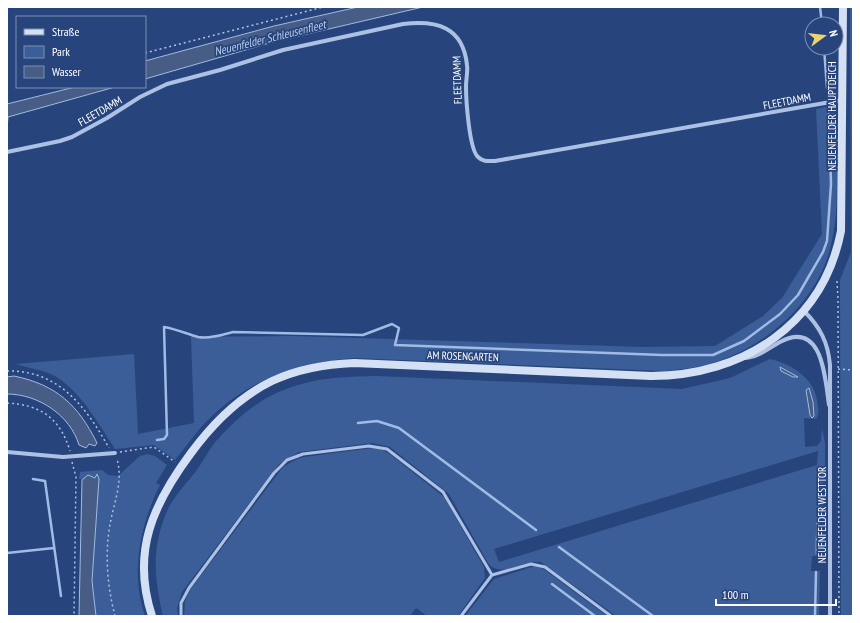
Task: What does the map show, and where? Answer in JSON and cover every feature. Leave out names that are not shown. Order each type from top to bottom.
[{"type":"main road","name":"NEUENFELDER HAUPTDEICH","points":[[843,7],[843,202]]},
{"type":"main road","name":"AM ROSENGARTEN","points":[[152,616],[147,597],[144,571],[149,532],[158,503],[181,466],[212,427],[242,400],[271,381],[295,372],[322,365],[354,363],[670,376],[702,371],[739,359],[778,334],[804,311],[824,282],[835,256],[841,230],[843,202]]},
{"type":"street","name":"FLEETDAMM","points":[[7,152],[72,137],[108,118],[155,89],[187,78],[220,70],[284,50],[423,21],[442,25],[457,36],[465,50],[467,66],[467,109],[473,149],[476,156],[483,161],[511,159],[844,100]]},
{"type":"street","name":"NEUENFELDER WESTTOR","points":[[804,311],[821,331],[828,347],[831,372],[830,616]]},
{"type":"street","name":"NEUENFELDER WESTTOR","points":[[739,359],[753,357],[792,337],[809,341],[819,353],[831,417]]},
{"type":"street","points":[[7,452],[71,456],[113,453]]},
{"type":"lane","points":[[181,616],[181,602],[189,588],[274,473],[287,460],[303,454],[369,446],[387,449],[397,455],[443,492],[492,575]]},
{"type":"lane","points":[[461,616],[492,575],[531,564],[541,565],[611,616]]},
{"type":"path","points":[[146,53],[323,7]]},
{"type":"path","points":[[837,281],[839,616]]},
{"type":"path","points":[[838,370],[853,370]]},
{"type":"path","points":[[7,371],[30,373],[52,381],[67,391],[96,424],[113,453],[120,472],[120,483],[109,531],[108,557],[108,580],[115,616]]},
{"type":"path","points":[[7,403],[33,407],[46,413],[58,425],[65,436],[76,478],[74,616]]},
{"type":"path","points":[[113,453],[154,447],[181,466]]},
{"type":"green space","points":[[850,7],[853,7],[853,616],[841,616],[840,280],[851,252]]},
{"type":"green space","points":[[826,107],[833,111],[836,118],[839,144],[835,224],[830,249],[823,269],[801,305],[786,320],[751,346],[732,356],[713,363],[665,371],[354,358],[333,360],[293,369],[274,376],[256,384],[238,395],[206,422],[175,460],[154,445],[115,449],[89,409],[65,383],[51,374],[16,364],[134,354],[138,434],[194,423],[191,337],[294,336],[643,347],[715,346],[763,316],[782,298],[822,234],[816,109]]},
{"type":"green space","points":[[770,359],[786,364],[800,373],[806,378],[815,392],[818,408],[817,417],[816,419],[804,418],[805,447],[817,446],[821,441],[822,428],[825,443],[825,481],[820,525],[820,556],[812,556],[811,571],[820,571],[819,616],[616,616],[541,562],[534,562],[506,569],[493,567],[488,563],[449,494],[390,447],[372,443],[299,452],[279,464],[182,592],[177,608],[178,616],[163,616],[156,575],[156,562],[159,536],[168,509],[216,442],[237,420],[254,406],[272,395],[309,382],[376,376],[682,389],[730,378]],"holes":[[[806,390],[811,395],[814,416],[810,415]],[[818,451],[817,465],[499,562],[494,549]]]},
{"type":"green space","points":[[373,448],[383,450],[391,455],[444,497],[484,567],[485,578],[458,616],[427,616],[416,608],[410,616],[184,616],[185,601],[190,590],[283,467],[297,459],[304,457]]},
{"type":"green space","points":[[148,454],[155,456],[167,465],[156,483],[160,485],[147,516],[139,549],[138,583],[145,616],[96,616],[92,581],[99,479],[95,476],[93,479],[90,476],[85,480],[79,479],[80,472],[102,470],[108,475],[118,476],[140,456]]},
{"type":"green space","points":[[535,566],[545,570],[607,616],[465,616],[494,579]]},
{"type":"water","name":"Neuenfelder Schleusenfleet","points":[[358,7],[423,7],[273,42],[146,79],[146,61],[274,26]]},
{"type":"water","points":[[71,88],[111,88],[8,117],[7,129],[7,104]]},
{"type":"water","points":[[780,367],[798,377],[793,377],[781,371]]},
{"type":"water","points":[[14,376],[29,380],[54,391],[74,407],[97,443],[95,446],[89,444],[86,448],[79,445],[75,434],[68,424],[51,408],[41,402],[19,395],[7,394],[7,377]]},
{"type":"water","points":[[809,388],[813,402],[814,416],[812,418],[810,415],[806,390]]},
{"type":"water","points":[[97,474],[99,479],[92,581],[96,616],[79,616],[82,480],[88,475],[95,478]]},
{"type":"waterway","points":[[820,7],[821,16]]},
{"type":"waterway","points":[[825,56],[827,88]]},
{"type":"waterway","points":[[157,440],[164,439],[167,435],[164,327],[198,337],[216,336],[233,332],[363,335],[392,324],[399,328],[395,345],[662,355],[713,355],[744,341],[780,314],[798,295],[823,252],[827,241],[831,184],[829,114]]},
{"type":"waterway","points":[[358,423],[377,421],[399,428],[536,530]]},
{"type":"waterway","points":[[33,479],[45,481],[61,596]]},
{"type":"waterway","points":[[817,554],[820,481]]},
{"type":"waterway","points":[[559,547],[653,616]]},
{"type":"waterway","points":[[7,553],[54,548]]},
{"type":"waterway","points":[[815,616],[816,572]]},
{"type":"waterway","points":[[552,584],[595,616]]}]
